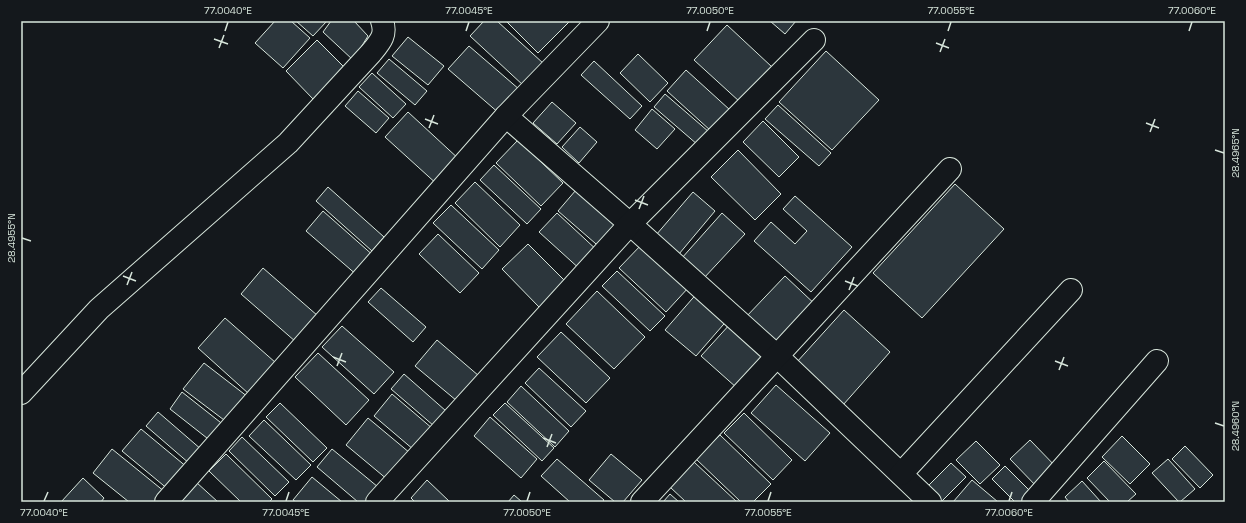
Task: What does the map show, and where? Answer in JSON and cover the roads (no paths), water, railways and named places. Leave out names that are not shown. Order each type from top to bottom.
[{"type":"street","points":[[21,393],[100,309],[288,143],[371,53],[381,40],[385,31],[382,21]]},
{"type":"street","points":[[166,502],[506,116],[598,21]]},
{"type":"street","points":[[377,502],[630,224],[814,40]]},
{"type":"street","points":[[506,116],[630,224],[777,356],[930,502]]},
{"type":"street","points":[[642,502],[950,169]]},
{"type":"street","points":[[901,474],[1071,290]]},
{"type":"street","points":[[1033,502],[1157,361]]}]
